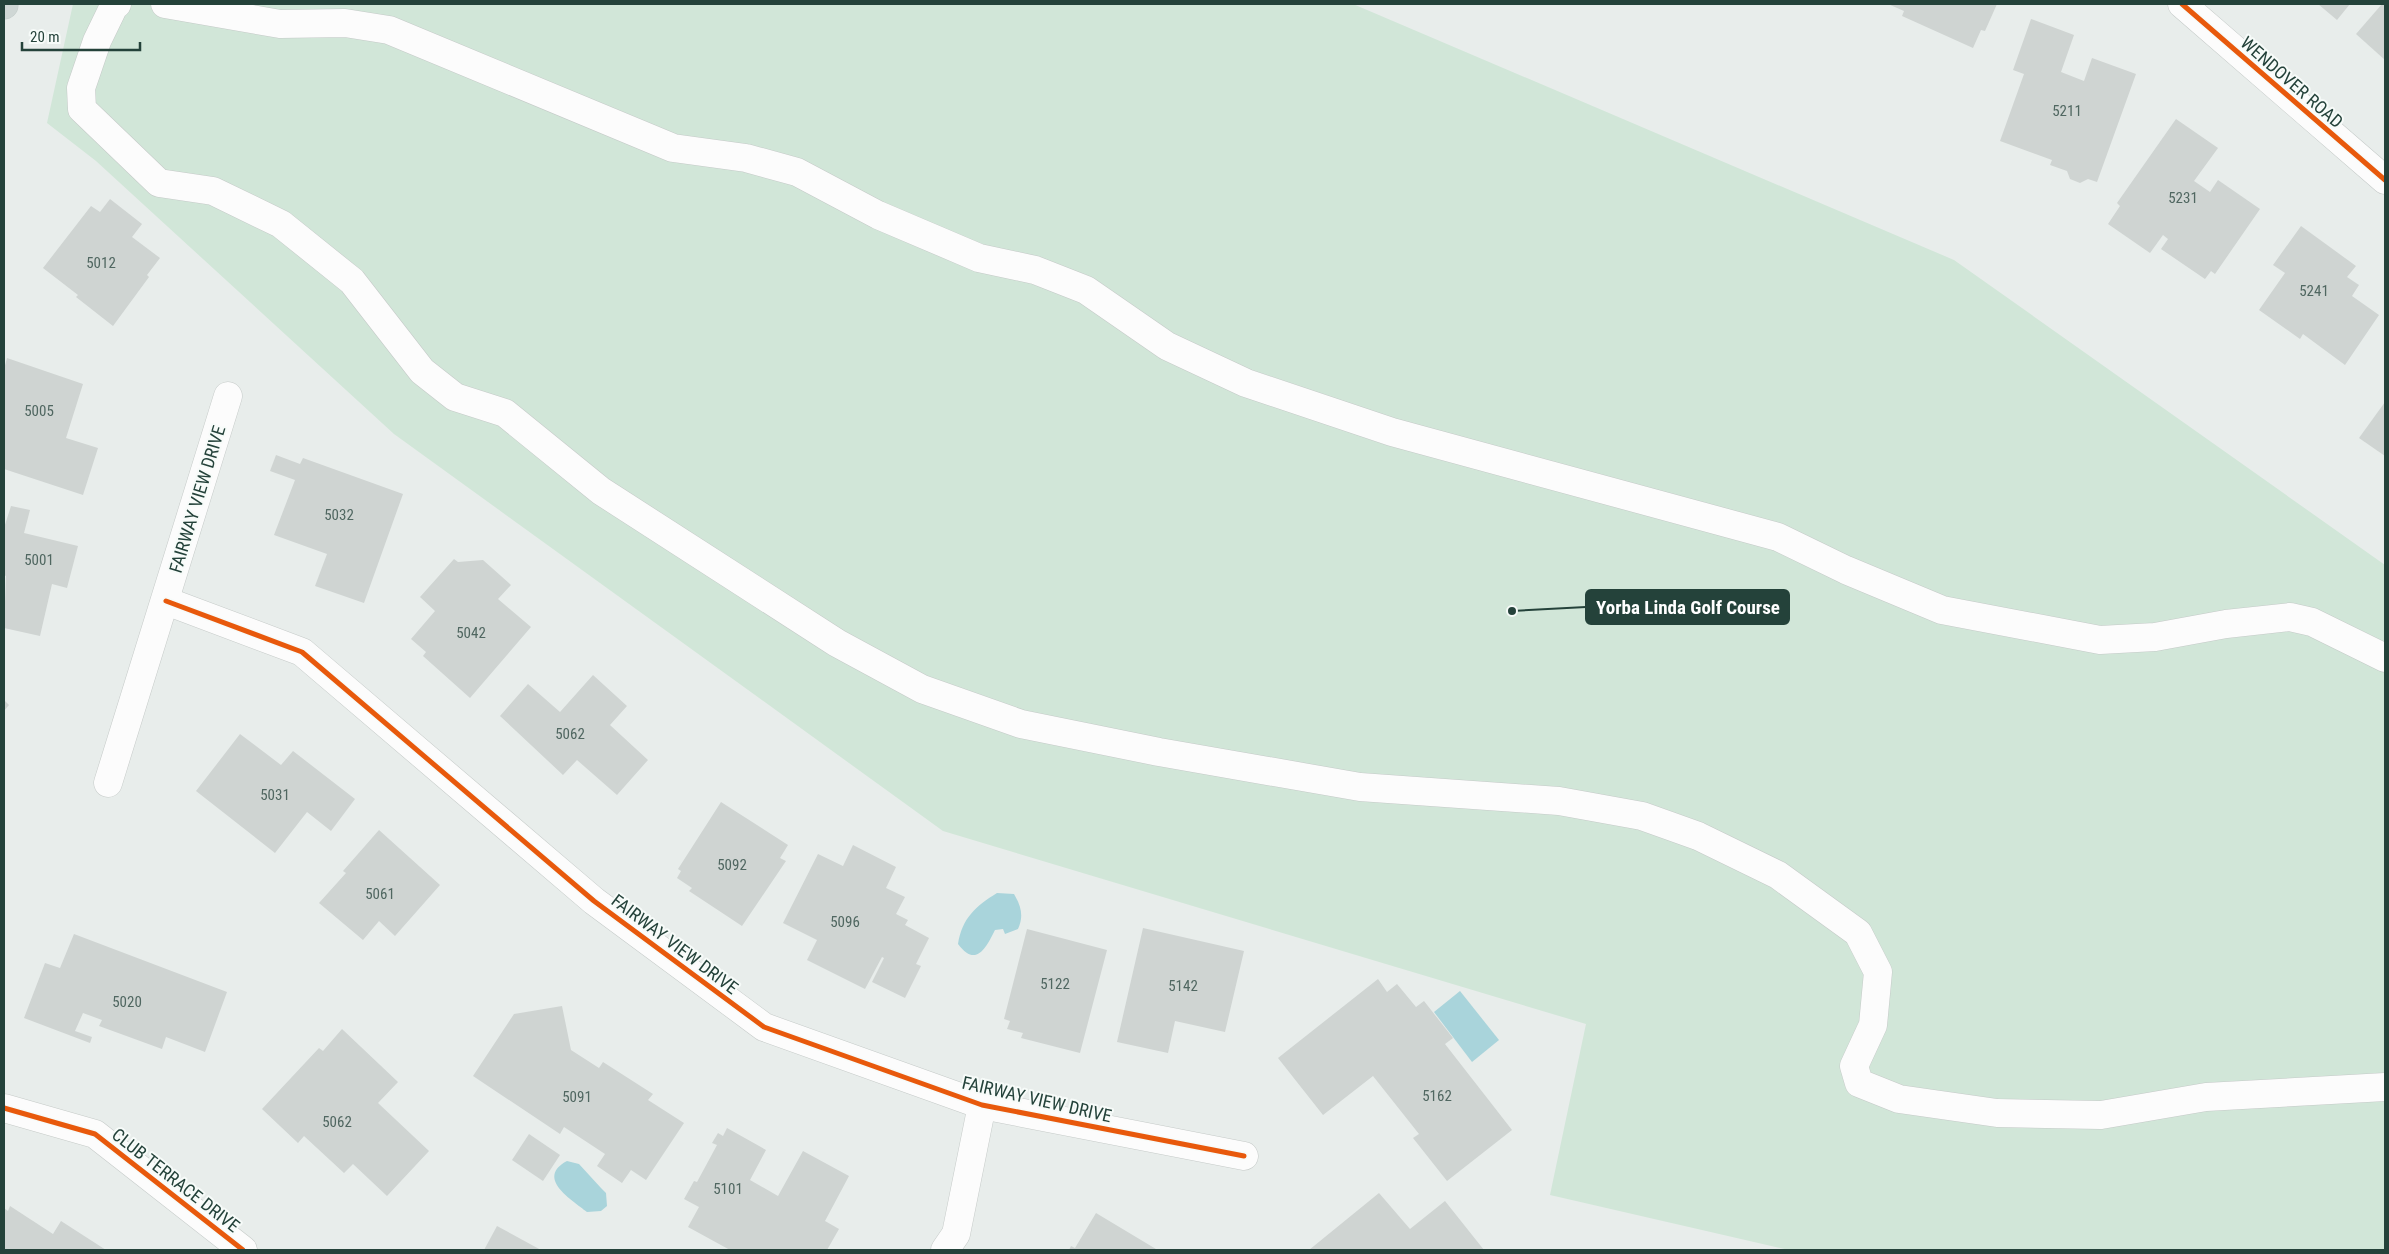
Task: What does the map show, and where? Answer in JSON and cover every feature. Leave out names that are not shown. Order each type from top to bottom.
[{"type":"street","points":[[117,4],[114,6],[97,41],[80,88],[82,108],[159,183],[213,191],[281,224],[352,281],[422,371],[455,396],[505,413],[601,491],[837,643],[922,689],[1021,724],[1159,752],[1360,787],[1560,801],[1642,816],[1698,836],[1778,874],[1858,933],[1878,972],[1873,1025],[1854,1066],[1859,1083],[1899,1099],[1997,1113],[2101,1115],[2206,1097],[2385,1087]]},
{"type":"street","points":[[165,4],[280,24],[346,23],[390,30],[673,148],[746,158],[797,172],[878,215],[979,258],[1035,270],[1086,290],[1167,346],[1246,382],[1392,432],[1778,537],[1846,570],[1942,610],[2100,640],[2155,637],[2226,624],[2290,617],[2312,622],[2385,658]]},
{"type":"street","name":"WENDOVER ROAD","points":[[2182,4],[2385,180]]},
{"type":"street","name":"FAIRWAY VIEW DRIVE","points":[[108,783],[228,396]]},
{"type":"street","name":"FAIRWAY VIEW DRIVE","points":[[166,601],[302,652],[594,901],[764,1028],[982,1105],[1244,1156]]},
{"type":"street","points":[[945,1250],[956,1234],[982,1105]]},
{"type":"street","name":"CLUB TERRACE DRIVE","points":[[4,1108],[95,1134],[243,1250]]},
{"type":"green space","points":[[73,4],[1353,4],[1954,260],[2385,565],[2385,1250],[1789,1250],[1550,1195],[1586,1024],[943,831],[394,434],[96,161],[47,123]]},
{"type":"water","points":[[997,893],[1014,894],[1021,911],[1018,929],[1005,934],[1003,929],[995,930],[980,953],[975,955],[964,951],[958,944],[963,927],[976,908]]},
{"type":"water","points":[[1460,991],[1499,1040],[1472,1062],[1434,1012]]},
{"type":"water","points":[[567,1161],[579,1164],[606,1193],[607,1206],[601,1211],[587,1212],[559,1188],[555,1181],[555,1174],[558,1168]]},
{"type":"building","points":[[1888,4],[1997,4],[1985,31],[1981,30],[1973,48],[1902,16],[1904,11]]},
{"type":"building","points":[[2318,4],[2350,4],[2337,20]]},
{"type":"building","points":[[2382,4],[2385,4],[2385,60],[2356,34]]},
{"type":"building","points":[[2031,19],[2074,35],[2061,72],[2084,81],[2092,58],[2136,74],[2097,182],[2088,179],[2080,183],[2070,179],[2067,171],[2050,165],[2052,160],[2000,141],[2024,74],[2013,70]]},
{"type":"building","points":[[2176,119],[2218,148],[2194,181],[2210,192],[2218,180],[2260,209],[2215,274],[2211,271],[2205,279],[2161,249],[2168,239],[2163,235],[2150,253],[2108,224],[2120,206],[2117,203]]},
{"type":"building","points":[[110,199],[142,224],[132,237],[160,258],[147,275],[149,277],[113,326],[76,297],[78,295],[43,268],[91,206],[100,212]]},
{"type":"building","points":[[2301,226],[2356,266],[2347,277],[2359,285],[2352,296],[2379,315],[2345,365],[2303,334],[2300,339],[2259,310],[2285,273],[2273,265]]},
{"type":"building","points":[[7,358],[83,384],[66,438],[98,448],[83,495],[4,469],[4,369]]},
{"type":"building","points":[[2385,402],[2385,456],[2359,438]]},
{"type":"building","points":[[276,455],[300,464],[303,458],[403,494],[364,603],[315,586],[327,554],[274,535],[295,480],[270,471]]},
{"type":"building","points":[[11,506],[30,510],[24,533],[78,546],[67,588],[52,584],[40,636],[4,628],[6,576],[4,575],[4,528]]},
{"type":"building","points":[[454,559],[458,562],[483,560],[511,585],[498,599],[531,627],[470,698],[423,656],[426,652],[411,639],[435,611],[420,597]]},
{"type":"building","points":[[593,675],[627,706],[610,725],[648,760],[617,795],[577,760],[563,775],[500,716],[528,684],[560,712]]},
{"type":"building","points":[[4,700],[9,705],[4,711]]},
{"type":"building","points":[[240,734],[281,765],[293,751],[355,799],[331,831],[307,812],[275,853],[196,791]]},
{"type":"building","points":[[721,802],[788,845],[780,858],[786,861],[742,926],[689,891],[692,888],[677,878],[681,871],[678,869]]},
{"type":"building","points":[[379,830],[440,885],[395,936],[379,921],[363,940],[319,903],[346,873],[343,871]]},
{"type":"building","points":[[853,845],[896,867],[886,888],[905,897],[896,914],[908,920],[905,925],[929,938],[916,964],[921,966],[905,998],[872,982],[884,958],[882,957],[865,989],[807,960],[817,940],[783,923],[818,854],[843,866]]},
{"type":"building","points":[[1143,928],[1244,951],[1225,1032],[1175,1021],[1168,1053],[1117,1042]]},
{"type":"building","points":[[1027,929],[1107,950],[1080,1053],[1021,1038],[1023,1033],[1007,1029],[1010,1021],[1004,1019]]},
{"type":"building","points":[[74,934],[227,992],[205,1052],[166,1037],[162,1049],[99,1026],[102,1020],[83,1013],[75,1031],[92,1037],[90,1043],[24,1018],[45,963],[60,968]]},
{"type":"building","points":[[1378,979],[1387,992],[1397,984],[1416,1007],[1424,1001],[1453,1038],[1445,1044],[1512,1130],[1447,1181],[1413,1138],[1419,1134],[1373,1076],[1323,1115],[1278,1058]]},
{"type":"building","points":[[562,1006],[571,1050],[599,1068],[603,1062],[653,1094],[648,1100],[684,1123],[646,1180],[631,1170],[622,1183],[597,1166],[605,1154],[564,1127],[560,1134],[473,1076],[514,1014]]},
{"type":"building","points":[[342,1029],[398,1082],[378,1103],[429,1151],[387,1196],[353,1164],[344,1173],[304,1136],[298,1143],[262,1109],[319,1048],[323,1051]]},
{"type":"building","points":[[727,1128],[766,1150],[750,1180],[778,1196],[803,1151],[849,1176],[825,1221],[839,1229],[827,1250],[730,1250],[688,1227],[699,1207],[684,1199],[694,1181],[697,1182],[717,1145],[712,1143],[718,1133],[723,1136]]},
{"type":"building","points":[[529,1134],[560,1155],[543,1181],[512,1160]]},
{"type":"building","points":[[1379,1193],[1410,1229],[1445,1201],[1484,1250],[1309,1250]]},
{"type":"building","points":[[10,1206],[53,1234],[61,1221],[106,1250],[4,1250],[4,1208],[8,1211]]},
{"type":"building","points":[[1096,1213],[1156,1249],[1069,1250],[1071,1246],[1075,1248]]},
{"type":"building","points":[[497,1226],[541,1250],[484,1250]]},
{"type":"cycle path","points":[[2182,4],[2385,180]]},
{"type":"cycle path","points":[[166,601],[302,652],[594,901],[764,1027],[982,1105],[1244,1156]]},
{"type":"cycle path","points":[[4,1108],[95,1134],[243,1250]]},
{"type":"place","name":"Yorba Linda Golf Course","points":[[1512,611]]}]
